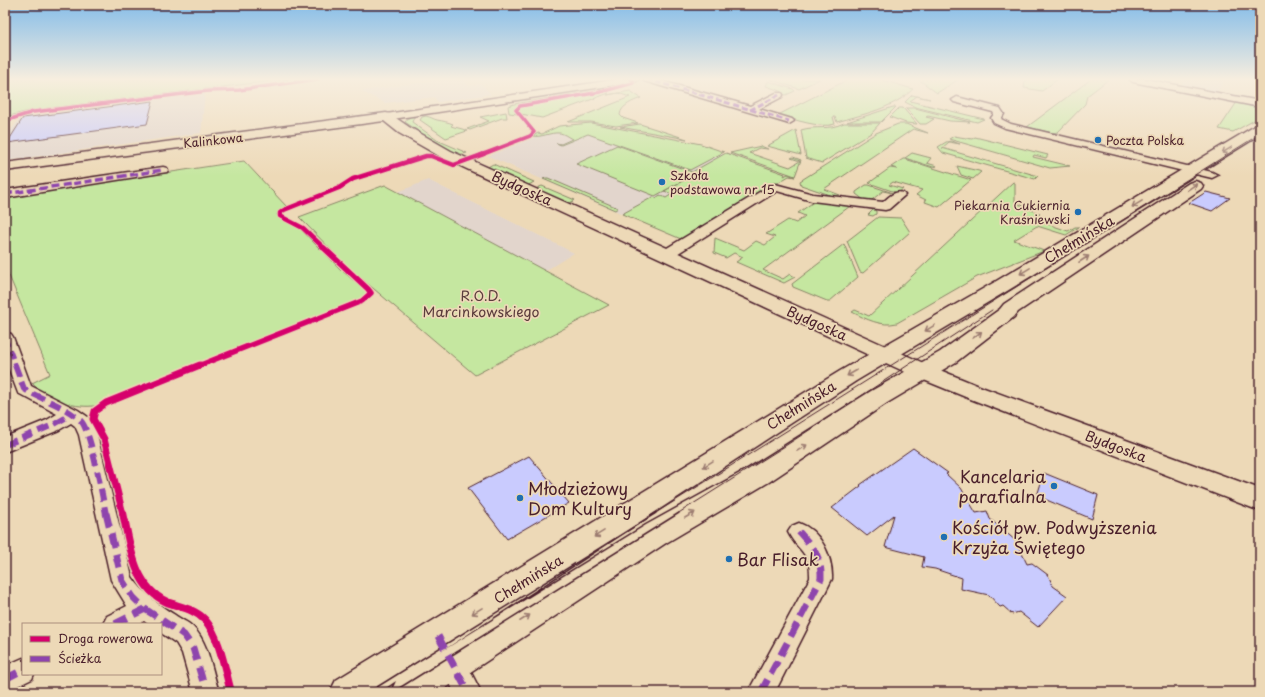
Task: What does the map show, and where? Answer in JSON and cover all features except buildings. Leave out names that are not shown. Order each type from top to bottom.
[{"type":"main road","name":"Chełmińska","points":[[409,692],[656,534],[760,475],[879,397],[948,357],[1007,313],[1011,308],[1203,172],[1260,129]]},
{"type":"main road","name":"Chełmińska","points":[[348,692],[818,394],[1203,172],[1260,144]]},
{"type":"street","name":"Kalinkowa","points":[[5,167],[138,148],[298,130],[422,112]]},
{"type":"street","points":[[755,112],[789,121]]},
{"type":"street","points":[[998,112],[999,114],[996,118],[997,121],[1008,126],[1203,172]]},
{"type":"street","name":"Bydgoska","points":[[386,117],[404,130],[446,154],[922,371],[976,393],[1260,500]]},
{"type":"street","points":[[5,194],[163,170]]},
{"type":"street","points":[[667,254],[775,187],[812,197],[885,206],[899,195]]},
{"type":"street","points":[[5,337],[24,389],[72,414],[82,422],[88,435],[122,580],[144,609],[184,635],[193,648],[206,692]]},
{"type":"street","points":[[5,446],[54,425],[72,414]]},
{"type":"street","points":[[761,692],[821,579],[822,567],[818,553],[799,532]]},
{"type":"street","points":[[117,623],[144,609]]},
{"type":"street","points":[[438,636],[468,692]]},
{"type":"street","points":[[5,679],[22,670]]},
{"type":"shaded area","points":[[63,112],[203,112],[201,133],[5,161],[5,138],[21,117]]},
{"type":"shaded area","name":"Szkoła podstawowa nr 15","points":[[570,128],[695,145],[785,175],[681,239],[488,156],[540,135]]},
{"type":"shaded area","points":[[428,180],[574,253],[545,271],[398,192]]},
{"type":"green space","points":[[5,112],[27,112],[5,117]]},
{"type":"green space","points":[[506,112],[507,118],[502,118],[470,130],[467,129],[489,121],[480,117]]},
{"type":"green space","points":[[509,112],[515,112],[517,114],[509,113]]},
{"type":"green space","points":[[518,112],[559,112],[542,118],[521,114]]},
{"type":"green space","points":[[594,112],[621,112],[620,115],[623,118],[638,123],[616,126],[591,122],[568,122]]},
{"type":"green space","points":[[785,112],[872,112],[837,122],[835,117],[833,117],[835,124],[829,125],[807,123],[778,115]]},
{"type":"green space","points":[[879,112],[891,112],[881,122],[847,122]]},
{"type":"green space","points":[[895,112],[906,112],[917,124],[906,123],[890,117]]},
{"type":"green space","points":[[909,112],[929,112],[970,122],[950,121],[928,116],[926,117],[934,119],[926,124],[920,124]]},
{"type":"green space","points":[[934,112],[953,112],[984,119],[977,122]]},
{"type":"green space","points":[[1048,112],[1078,112],[1058,132],[1052,133],[1027,127]]},
{"type":"green space","points":[[1231,112],[1260,112],[1260,117],[1233,132],[1219,129]]},
{"type":"green space","points":[[421,114],[414,117],[412,122],[437,140],[467,153],[457,155],[439,145],[405,122],[410,116]]},
{"type":"green space","points":[[426,116],[451,123],[453,124],[451,126],[467,131],[446,138],[420,120],[422,117]]},
{"type":"green space","points":[[591,123],[701,144],[724,152],[690,170],[588,134],[561,145],[556,143],[561,144],[572,139],[559,133],[533,136],[538,133],[542,134],[559,126]]},
{"type":"green space","points":[[844,123],[880,123],[871,133],[822,163],[806,158],[801,130],[832,127]]},
{"type":"green space","points":[[640,124],[687,139],[620,127]]},
{"type":"green space","points":[[898,124],[906,124],[928,133],[913,129],[824,189],[840,195],[836,197],[801,185],[800,181],[876,133]]},
{"type":"green space","points":[[796,130],[801,155],[767,146]]},
{"type":"green space","points":[[954,136],[972,139],[975,137],[1048,155],[1046,158],[1034,155],[1033,157],[1070,166],[1050,168],[949,139]]},
{"type":"green space","points":[[951,141],[960,144],[949,142],[942,148],[1038,176],[1035,179],[943,153],[938,147]]},
{"type":"green space","points":[[617,145],[692,172],[726,153],[785,174],[784,176],[788,174],[795,177],[789,176],[774,185],[770,185],[681,239],[622,214],[653,197],[656,198],[660,195],[666,198],[672,194],[664,191],[655,196],[576,164]]},
{"type":"green space","points":[[761,146],[768,149],[759,148],[749,153],[790,167],[800,161],[791,158],[793,157],[801,160],[795,176],[730,153]]},
{"type":"green space","points":[[912,153],[931,158],[927,163],[937,166],[933,167],[905,158]]},
{"type":"green space","points":[[903,159],[971,180],[939,207],[925,202],[926,200],[916,195],[922,190],[893,182],[889,185],[903,189],[898,193],[869,183],[890,168],[897,169],[891,167]]},
{"type":"green space","points":[[244,161],[287,207],[277,214],[279,217],[297,226],[340,269],[368,293],[368,295],[358,301],[121,393],[96,406],[76,406],[68,404],[51,398],[37,389],[32,383],[50,374],[5,266],[5,199],[53,190]]},
{"type":"green space","points":[[493,164],[534,182],[527,186],[486,168]]},
{"type":"green space","points":[[957,166],[981,172],[973,179],[961,175]]},
{"type":"green space","points":[[546,178],[618,208],[615,210],[543,179]]},
{"type":"green space","points":[[1013,182],[1015,183],[1015,202],[1040,214],[1033,219],[1068,231],[1075,227],[1079,227],[1066,235],[1037,226],[1014,240],[1044,251],[977,277],[897,323],[879,323],[868,320],[852,312],[855,310],[869,316]]},
{"type":"green space","name":"R.O.D. Marcinkowskiego","points":[[385,185],[609,305],[475,375],[347,266],[299,217]]},
{"type":"green space","points":[[866,185],[893,193],[883,191],[868,203],[856,194],[856,192]]},
{"type":"green space","points":[[542,186],[575,200],[568,204],[535,189]]},
{"type":"green space","points":[[815,201],[850,202],[864,205],[876,211],[876,214],[873,216],[868,215],[873,210],[853,204],[763,270],[783,279],[790,274],[795,277],[784,283],[736,262],[743,257],[734,253],[726,258],[714,253],[715,238],[744,250],[756,241],[765,245],[775,237],[766,234],[788,220],[796,223],[805,216],[798,213]]},
{"type":"green space","points":[[878,217],[901,218],[910,232],[863,273],[860,272],[847,241]]},
{"type":"green space","points":[[844,244],[858,277],[830,301],[793,287],[792,284]]},
{"type":"tram line","points":[[654,514],[1260,134]]},
{"type":"tram line","points":[[677,514],[785,446],[992,310]]},
{"type":"tram line","points":[[369,692],[656,513]]},
{"type":"tram line","points":[[393,692],[679,513]]},
{"type":"marked path","points":[[757,112],[789,121]]},
{"type":"marked path","points":[[5,194],[163,170]]},
{"type":"marked path","points":[[5,337],[24,389],[72,414],[82,422],[88,435],[122,580],[133,597],[145,609],[184,635],[193,648],[206,692]]},
{"type":"marked path","points":[[5,445],[53,425],[72,414]]},
{"type":"marked path","points":[[761,692],[821,579],[821,564],[819,558],[813,548],[799,532]]},
{"type":"marked path","points":[[117,623],[145,609]]},
{"type":"marked path","points":[[438,636],[468,692]]},
{"type":"marked path","points":[[5,679],[22,670]]},
{"type":"cycle path","points":[[5,121],[20,115],[37,112]]},
{"type":"cycle path","points":[[231,692],[217,643],[205,620],[195,612],[166,602],[157,597],[148,588],[138,574],[104,439],[93,419],[95,411],[106,403],[362,301],[368,297],[371,293],[368,289],[303,228],[280,216],[280,213],[284,210],[339,188],[353,179],[426,156],[431,156],[454,165],[530,136],[534,132],[517,112]]},
{"type":"place","name":"Poczta Polska","points":[[1098,140]]},
{"type":"place","name":"Szkoła podstawowa nr 15","points":[[662,182]]},
{"type":"place","name":"Piekarnia Cukiernia Kraśniewski","points":[[1078,212]]},
{"type":"place","name":"Kancelaria parafialna","points":[[1054,486]]},
{"type":"place","name":"Młodzieżowy Dom Kultury","points":[[520,498]]},
{"type":"place","name":"Kościół pw. Podwyższenia Krzyża Świętego","points":[[944,537]]},
{"type":"place","name":"Bar Flisak","points":[[729,559]]}]
